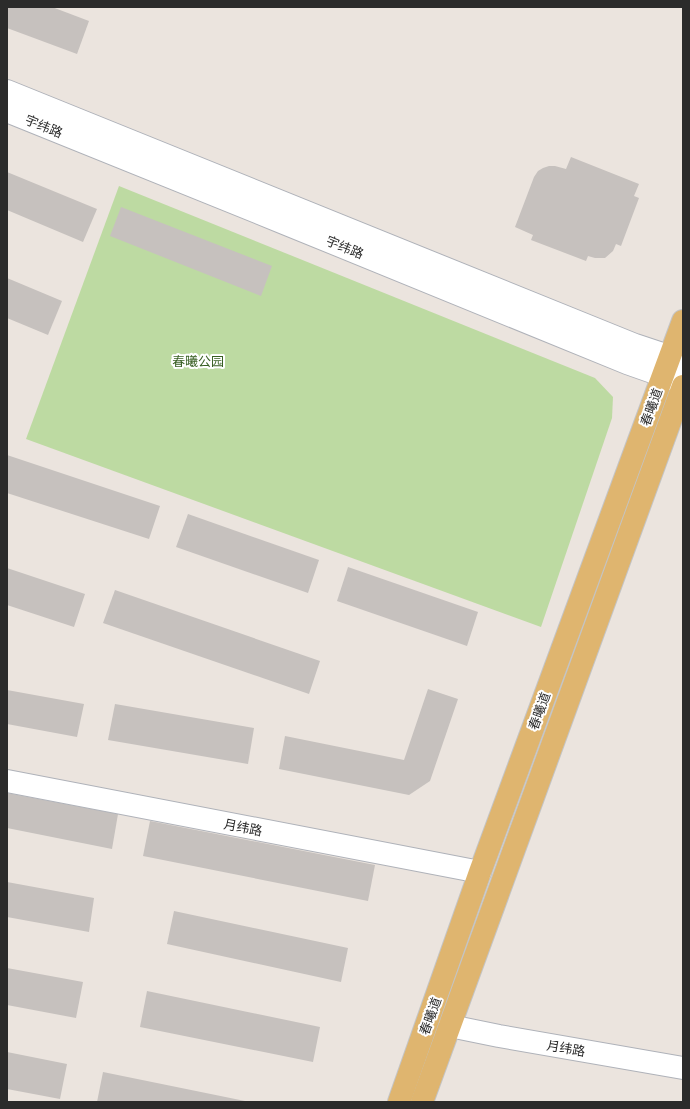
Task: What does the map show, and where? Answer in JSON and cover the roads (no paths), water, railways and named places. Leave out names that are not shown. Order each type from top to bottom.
[{"type":"main road","name":"春曦道","points":[[422,1102],[450,1026],[676,373],[683,321]]},
{"type":"main road","name":"春曦道","points":[[398,1102],[480,872],[676,373]]},
{"type":"street","name":"宇纬路","points":[[7,92],[634,345],[676,373]]},
{"type":"street","name":"宇纬路","points":[[7,111],[627,363],[676,373]]},
{"type":"street","name":"月纬路","points":[[7,781],[480,872]]},
{"type":"street","name":"月纬路","points":[[450,1026],[683,1068]]},
{"type":"park label","name":"春曦公园","points":[[198,361]]}]
